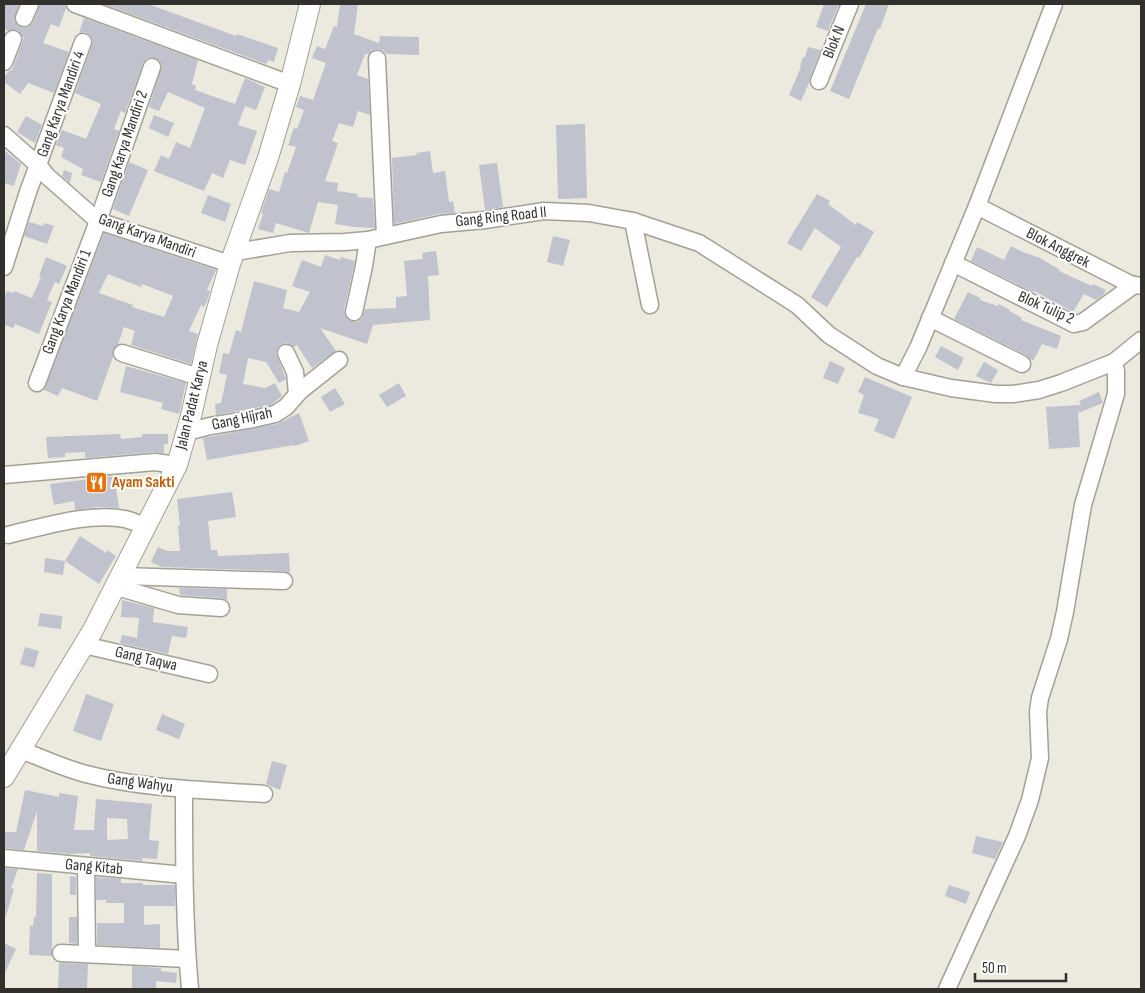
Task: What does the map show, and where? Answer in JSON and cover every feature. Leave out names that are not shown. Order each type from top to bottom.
[{"type":"main road","name":"Jalan Padat Karya","points":[[4,777],[84,645],[119,582],[177,466],[187,432],[199,377],[233,258],[268,158],[290,84],[310,4]]},
{"type":"street","points":[[75,4],[290,84]]},
{"type":"street","name":"Blok N","points":[[819,80],[850,4]]},
{"type":"street","points":[[903,377],[977,206],[1054,4]]},
{"type":"street","points":[[4,62],[13,39]]},
{"type":"street","name":"Gang Karya Mandiri 4","points":[[4,267],[28,192],[84,42]]},
{"type":"street","points":[[377,59],[385,236]]},
{"type":"street","name":"Gang Karya Mandiri 2","points":[[98,221],[152,67]]},
{"type":"street","name":"Gang Karya Mandiri","points":[[5,142],[39,166],[47,176],[98,221],[233,258]]},
{"type":"street","name":"Blok Anggrek","points":[[977,206],[1138,286]]},
{"type":"street","name":"Gang Ring Road II","points":[[233,258],[290,244],[368,240],[441,224],[485,220],[544,211],[590,213],[633,221],[698,244],[797,305],[829,335],[877,366],[903,377],[982,393],[1013,394],[1039,390],[1114,362],[1141,340]]},
{"type":"street","name":"Gang Karya Mandiri 1","points":[[37,383],[98,221]]},
{"type":"street","points":[[633,221],[650,305]]},
{"type":"street","points":[[354,312],[368,240]]},
{"type":"street","name":"Blok Tulip 2","points":[[953,263],[1074,324],[1084,322],[1138,286]]},
{"type":"street","points":[[930,318],[1022,364]]},
{"type":"street","points":[[122,353],[199,377]]},
{"type":"street","points":[[286,353],[295,372],[297,394]]},
{"type":"street","name":"Gang Hijrah","points":[[187,432],[275,414],[286,407],[297,394],[339,360]]},
{"type":"street","points":[[947,989],[1017,836],[1030,800],[1040,758],[1039,705],[1065,612],[1083,505],[1116,394],[1114,362]]},
{"type":"street","points":[[4,475],[155,462],[177,466]]},
{"type":"street","points":[[8,535],[60,522],[81,520],[126,520],[147,527]]},
{"type":"street","points":[[119,582],[284,581]]},
{"type":"street","points":[[119,582],[178,605],[221,608]]},
{"type":"street","name":"Gang Taqwa","points":[[84,645],[209,674]]},
{"type":"street","name":"Gang Wahyu","points":[[21,750],[86,774],[148,785],[264,794]]},
{"type":"street","points":[[184,789],[184,875],[190,989]]},
{"type":"street","name":"Gang Kitab","points":[[4,858],[184,875]]},
{"type":"street","points":[[86,867],[87,954]]},
{"type":"street","points":[[61,953],[188,959]]},
{"type":"building","points":[[4,4],[19,4],[14,20],[20,27],[25,28],[33,22],[40,4],[65,4],[66,8],[59,27],[51,24],[43,43],[69,52],[54,93],[28,83],[20,94],[4,82],[4,77],[12,70],[24,38],[17,30],[8,31],[4,29]]},
{"type":"building","points":[[103,4],[148,4],[236,36],[237,34],[278,48],[274,62],[268,60],[266,64]]},
{"type":"building","points":[[340,4],[358,4],[354,34],[379,43],[380,36],[419,37],[419,55],[386,54],[382,50],[377,49],[372,50],[369,54],[365,54],[357,75],[368,79],[370,115],[358,111],[353,127],[339,123],[332,141],[338,143],[325,181],[338,183],[337,191],[358,194],[357,197],[373,198],[375,228],[335,224],[338,205],[318,202],[309,233],[276,223],[273,233],[258,229],[269,189],[279,192],[285,172],[287,173],[296,147],[288,145],[294,128],[297,129],[304,110],[296,107],[300,96],[313,100],[326,63],[312,58],[317,46],[325,49],[334,26],[337,27]]},
{"type":"building","points":[[824,4],[839,4],[828,31],[816,27]]},
{"type":"building","points":[[866,4],[889,4],[849,99],[830,91]]},
{"type":"building","points":[[84,18],[198,60],[192,84],[196,86],[195,90],[235,104],[245,78],[265,87],[256,110],[245,106],[238,125],[257,131],[245,165],[230,160],[223,178],[212,173],[204,191],[154,171],[161,155],[169,159],[176,142],[190,148],[205,108],[168,92],[159,111],[149,107],[162,66],[159,60],[151,57],[146,59],[143,64],[125,113],[121,111],[114,129],[119,131],[101,182],[81,175],[83,169],[61,157],[64,148],[56,145],[62,130],[86,139],[101,104],[75,93],[93,40],[86,32],[79,33]]},
{"type":"building","points":[[808,47],[821,50],[801,101],[789,95]]},
{"type":"building","points":[[154,115],[174,123],[168,137],[149,128]]},
{"type":"building","points":[[26,116],[42,125],[35,143],[17,132]]},
{"type":"building","points":[[585,124],[587,198],[558,199],[556,125]]},
{"type":"building","points":[[4,150],[21,164],[14,186],[4,183]]},
{"type":"building","points":[[430,151],[433,173],[445,171],[449,202],[453,201],[455,213],[439,214],[394,224],[392,158],[417,155],[416,153]]},
{"type":"building","points":[[129,162],[148,170],[129,216],[113,209]]},
{"type":"building","points":[[497,163],[503,207],[485,210],[479,165]]},
{"type":"building","points":[[64,170],[72,173],[70,183],[62,176]]},
{"type":"building","points":[[817,194],[830,201],[828,204],[856,225],[857,222],[874,232],[827,307],[811,297],[841,247],[815,228],[801,251],[787,243]]},
{"type":"building","points":[[208,195],[231,204],[225,222],[201,213]]},
{"type":"building","points":[[29,222],[43,226],[44,223],[54,226],[47,244],[24,236]]},
{"type":"building","points":[[104,233],[216,270],[207,290],[210,291],[207,301],[204,307],[201,305],[189,331],[198,334],[191,364],[131,345],[135,331],[124,327],[118,344],[113,350],[113,357],[97,401],[62,388],[58,396],[44,390]],"holes":[[[108,274],[141,287],[142,284],[173,296],[164,317],[132,307],[133,305],[99,293]]]},
{"type":"building","points":[[553,236],[570,240],[563,266],[547,262]]},
{"type":"building","points":[[1011,246],[1040,258],[1059,271],[1092,286],[1093,284],[1106,290],[1096,300],[1084,294],[1073,312],[971,261],[977,247],[1004,260]]},
{"type":"building","points":[[436,251],[439,275],[428,276],[430,320],[373,325],[367,344],[320,328],[336,351],[312,368],[297,345],[294,347],[287,343],[282,344],[278,347],[276,353],[286,379],[279,383],[266,362],[248,358],[243,384],[265,388],[275,383],[282,396],[271,405],[216,415],[215,404],[221,403],[227,375],[219,373],[223,353],[229,354],[236,330],[241,332],[254,281],[287,290],[283,308],[299,312],[310,292],[292,286],[302,260],[321,267],[325,255],[340,260],[341,257],[355,261],[344,310],[348,320],[357,322],[362,318],[365,309],[396,308],[396,297],[407,296],[404,261],[423,259],[422,253]]},
{"type":"building","points":[[46,257],[67,266],[59,284],[55,282],[47,300],[52,302],[39,334],[15,324],[13,328],[4,325],[4,298],[7,291],[13,293],[14,291],[32,298],[41,277],[39,276]]},
{"type":"building","points":[[968,292],[980,298],[980,300],[998,306],[999,304],[1022,318],[1021,320],[1061,336],[1057,349],[1042,344],[1033,361],[1026,355],[954,319]]},
{"type":"building","points":[[941,346],[964,358],[958,370],[935,357]]},
{"type":"building","points":[[830,361],[845,368],[838,384],[823,378]]},
{"type":"building","points":[[984,362],[998,370],[991,383],[976,376]]},
{"type":"building","points":[[126,366],[186,383],[179,414],[161,409],[163,403],[120,392]]},
{"type":"building","points":[[865,377],[912,397],[894,439],[874,431],[879,419],[858,413],[864,395],[858,392]]},
{"type":"building","points":[[399,383],[406,396],[387,407],[379,395]]},
{"type":"building","points":[[335,388],[345,404],[330,412],[321,397]]},
{"type":"building","points":[[1099,392],[1103,403],[1078,413],[1080,447],[1049,449],[1046,407],[1081,405],[1079,401]]},
{"type":"building","points":[[299,413],[309,441],[295,446],[207,460],[203,438],[277,424]]},
{"type":"building","points":[[120,434],[121,439],[142,437],[142,434],[168,434],[168,444],[164,444],[164,453],[154,452],[85,458],[85,452],[65,453],[65,457],[48,458],[46,437]]},
{"type":"building","points":[[114,476],[119,508],[97,507],[75,510],[74,501],[54,505],[50,484]]},
{"type":"building","points":[[232,492],[236,517],[208,521],[211,550],[217,550],[218,556],[289,553],[290,573],[284,571],[162,567],[151,562],[158,547],[167,551],[180,551],[177,499]]},
{"type":"building","points":[[80,536],[106,553],[107,550],[116,556],[99,584],[65,561]]},
{"type":"building","points":[[45,558],[65,561],[63,575],[44,572]]},
{"type":"building","points":[[179,588],[227,589],[227,600],[180,595]]},
{"type":"building","points":[[122,600],[154,608],[153,622],[188,627],[186,638],[172,636],[168,654],[120,643],[122,635],[137,638],[139,618],[121,617]]},
{"type":"building","points":[[40,613],[62,616],[61,629],[38,626]]},
{"type":"building","points":[[25,647],[39,651],[34,668],[20,664]]},
{"type":"building","points":[[86,694],[114,704],[101,741],[73,731]]},
{"type":"building","points":[[162,714],[185,724],[179,739],[156,730]]},
{"type":"building","points":[[272,761],[287,765],[280,790],[266,784]]},
{"type":"building","points":[[25,790],[59,797],[59,793],[78,796],[74,830],[94,830],[96,799],[152,804],[149,840],[159,841],[157,859],[142,858],[142,861],[90,856],[90,853],[69,854],[37,851],[37,811],[24,850],[4,848],[4,832],[16,832]],"holes":[[[107,818],[127,819],[128,839],[107,840]]]},
{"type":"building","points":[[976,836],[1003,842],[995,859],[972,853]]},
{"type":"building","points":[[4,868],[18,869],[11,888],[14,889],[6,916],[4,915]]},
{"type":"building","points":[[37,873],[52,874],[52,956],[29,955],[30,925],[33,926],[34,917],[36,917]]},
{"type":"building","points":[[70,876],[76,877],[76,895],[70,895]]},
{"type":"building","points":[[96,877],[121,879],[121,883],[175,885],[175,906],[144,906],[144,925],[160,924],[160,948],[97,945],[97,923],[124,923],[124,903],[106,903],[106,900],[96,900]]},
{"type":"building","points":[[949,885],[970,892],[966,904],[945,896]]},
{"type":"building","points":[[69,917],[77,917],[77,944],[69,943]]},
{"type":"building","points":[[4,943],[16,949],[4,975]]},
{"type":"building","points":[[59,963],[88,964],[87,989],[58,989]]},
{"type":"building","points":[[132,966],[161,968],[161,971],[177,973],[176,983],[156,981],[156,989],[132,989]]},
{"type":"place","name":"Ayam Sakti","points":[[96,482]]}]
